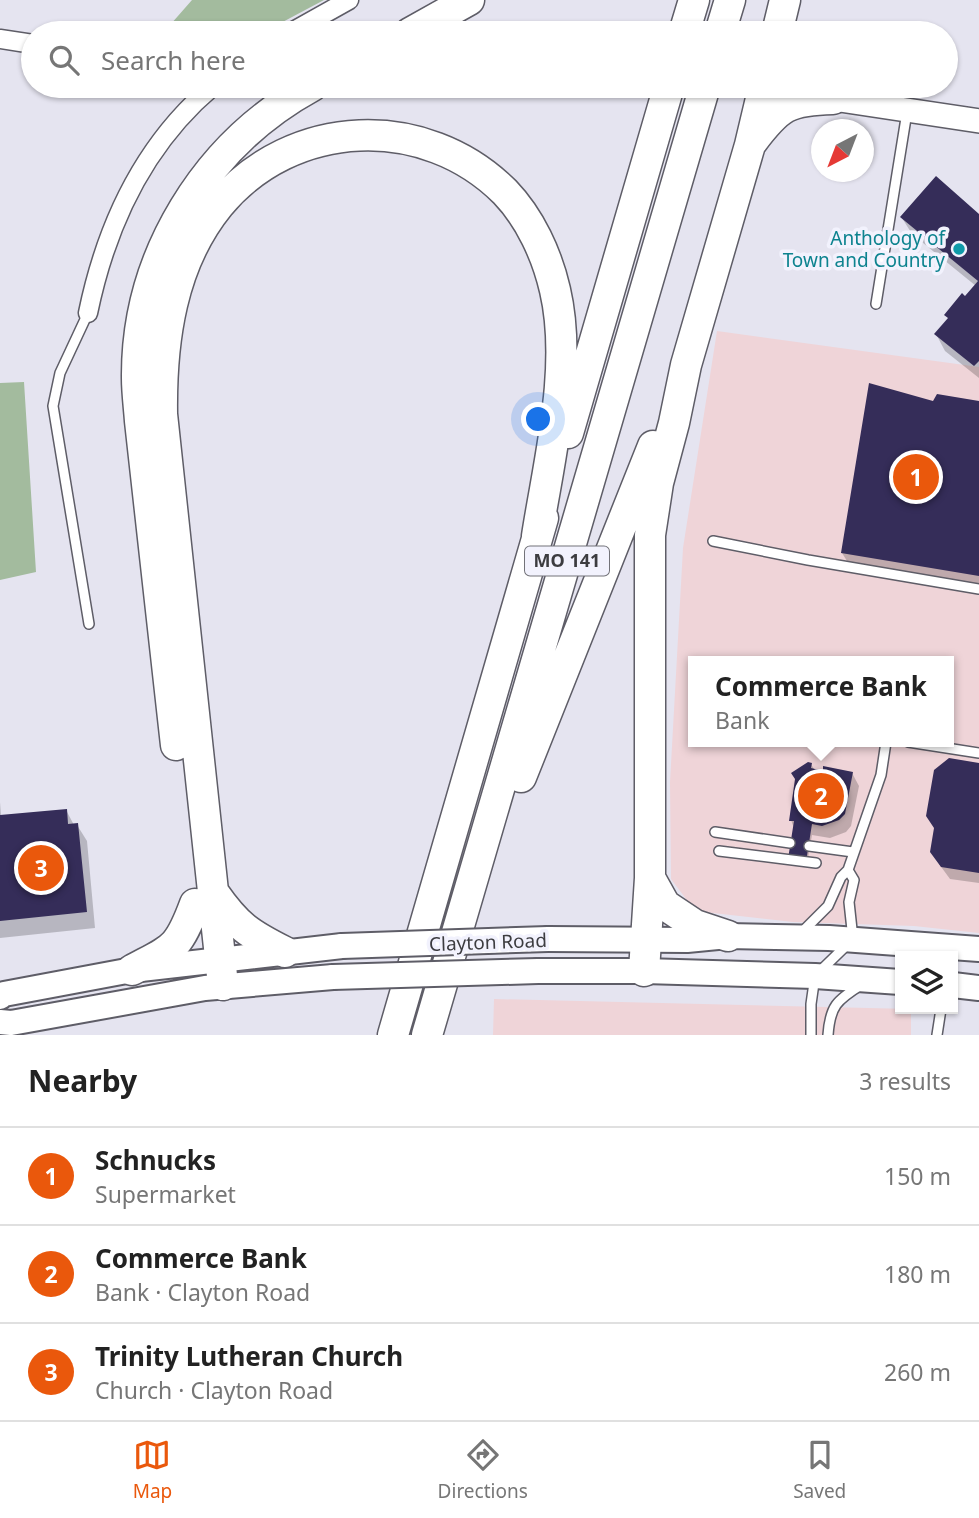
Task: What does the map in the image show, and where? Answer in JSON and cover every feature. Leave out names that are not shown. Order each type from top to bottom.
[{"type":"highway","points":[[432,21],[470,0]]},
{"type":"highway","points":[[688,21],[694,0]]},
{"type":"highway","points":[[724,21],[730,0]]},
{"type":"highway","points":[[213,974],[140,421],[137,377],[140,334],[150,286],[178,216],[201,181],[229,149],[259,121],[291,98]]},
{"type":"highway","name":"MO 141","points":[[393,1035],[665,98]]},
{"type":"highway","name":"MO 141","points":[[427,1035],[701,98]]},
{"type":"highway","points":[[644,971],[650,878],[650,535],[686,365],[761,98]]},
{"type":"highway","points":[[750,145],[770,119],[787,106],[810,98]]},
{"type":"highway","points":[[132,970],[171,950],[184,934],[204,898],[161,378],[164,343],[180,277],[195,242],[219,205],[246,179],[275,158],[309,143],[348,135],[378,136],[416,141],[446,151],[479,170],[506,194],[528,222],[544,255],[555,290],[560,323],[561,360],[557,402],[537,536]]},
{"type":"highway","points":[[439,993],[615,538],[686,365]]},
{"type":"highway","points":[[650,878],[665,905],[695,925],[728,936]]},
{"type":"highway","points":[[204,898],[250,934],[285,952]]},
{"type":"main road","name":"Clayton Road","points":[[0,1022],[11,1023],[213,974],[285,952],[342,946],[548,939],[687,940],[728,936],[853,939],[979,949]]},
{"type":"main road","name":"Clayton Road","points":[[0,997],[132,970],[332,976],[644,971],[815,976],[895,982]]},
{"type":"main road","points":[[958,986],[979,988]]},
{"type":"street","points":[[311,21],[349,0]]},
{"type":"street","points":[[0,39],[21,42]]},
{"type":"street","points":[[88,313],[94,282],[111,231],[126,198],[148,159],[194,98]]},
{"type":"street","points":[[850,98],[907,111],[979,121]]},
{"type":"lane","points":[[876,304],[907,111]]},
{"type":"lane","points":[[88,313],[60,373],[53,406],[89,624]]},
{"type":"lane","points":[[713,541],[979,589]]},
{"type":"lane","points":[[795,938],[828,906],[841,877],[848,870],[881,775],[885,747]]},
{"type":"lane","points":[[940,747],[979,753]]},
{"type":"lane","points":[[715,832],[790,843]]},
{"type":"lane","points":[[809,846],[853,852]]},
{"type":"lane","points":[[719,851],[816,863]]},
{"type":"lane","points":[[811,1035],[815,976],[853,939],[849,902],[854,880],[848,870]]},
{"type":"lane","points":[[828,1035],[829,1017],[835,1005],[841,998],[869,981]]},
{"type":"lane","points":[[937,1035],[940,1014]]},
{"type":"shaded area","points":[[717,331],[979,367],[979,933],[914,926],[793,922],[695,911],[671,879],[670,782],[683,548]]},
{"type":"shaded area","points":[[494,999],[895,1009],[895,1014],[911,1014],[911,1035],[493,1035]]},
{"type":"green space","points":[[192,0],[324,0],[285,21],[174,21]]},
{"type":"green space","points":[[24,382],[36,572],[0,580],[0,383]]},
{"type":"building","name":"Anthology of Town and Country","points":[[936,176],[979,214],[979,361],[974,366],[934,334],[948,318],[944,315],[962,293],[965,296],[978,281],[900,217]]},
{"type":"building","points":[[869,383],[933,401],[937,394],[979,401],[979,576],[841,553]]},
{"type":"building","points":[[949,758],[979,763],[979,873],[941,867],[930,852],[934,828],[926,816],[934,770]]},
{"type":"building","points":[[808,762],[812,763],[811,768],[823,771],[823,766],[853,772],[845,814],[839,820],[822,826],[812,824],[806,862],[788,859],[794,821],[789,821],[795,779],[791,773]]},
{"type":"building","points":[[67,809],[68,824],[78,823],[87,912],[0,921],[0,815]]},
{"type":"place","name":"Anthology of Town and Country","points":[[959,249]]},
{"type":"place","name":"Schnucks","points":[[916,477]]},
{"type":"place","name":"Commerce Bank","points":[[821,796]]},
{"type":"place","name":"Trinity Lutheran Church","points":[[41,868]]}]
